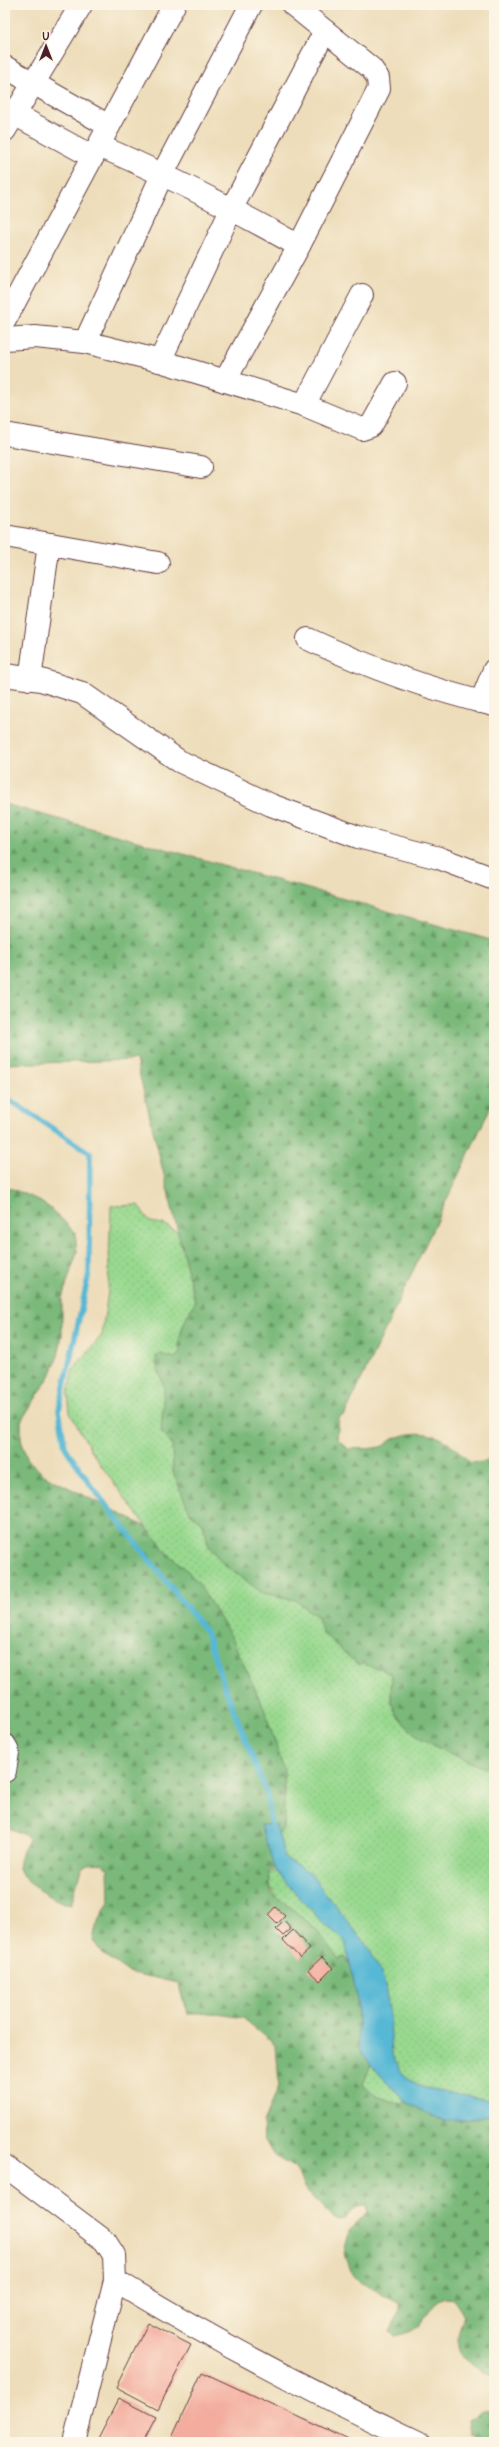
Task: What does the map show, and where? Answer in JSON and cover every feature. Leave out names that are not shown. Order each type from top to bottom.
[{"type":"street","points":[[81,5],[34,85],[8,118],[96,151],[163,173],[232,208],[299,246]]},
{"type":"street","points":[[5,320],[174,5]]},
{"type":"street","points":[[85,342],[163,173],[251,5]]},
{"type":"street","points":[[225,381],[299,246],[379,89],[378,78],[371,68],[293,5]]},
{"type":"street","points":[[160,361],[232,208],[324,31]]},
{"type":"street","points":[[5,67],[34,85],[109,126]]},
{"type":"street","points":[[304,405],[362,295]]},
{"type":"street","points":[[5,339],[35,337],[85,342],[160,361],[304,405],[356,427],[367,429],[371,426],[394,383]]},
{"type":"street","points":[[5,434],[201,467]]},
{"type":"street","points":[[5,536],[158,563]]},
{"type":"street","points":[[30,679],[49,544]]},
{"type":"street","points":[[308,638],[364,665],[416,684],[487,703],[494,670]]},
{"type":"street","points":[[5,675],[41,680],[82,693],[179,761],[271,805],[351,835],[439,858],[494,879]]},
{"type":"street","points":[[5,1745],[8,1752],[5,1771]]},
{"type":"street","points":[[5,2166],[105,2241],[114,2255],[115,2280],[74,2442]]},
{"type":"street","points":[[115,2280],[205,2334],[264,2366],[418,2442]]},
{"type":"green space","points":[[5,804],[494,941],[494,1100],[345,1414],[339,1418],[337,1438],[348,1449],[379,1447],[394,1439],[407,1435],[417,1433],[427,1434],[436,1436],[445,1441],[453,1446],[469,1462],[474,1463],[483,1462],[489,1458],[494,1446],[494,1772],[435,1746],[407,1727],[397,1716],[392,1703],[392,1675],[381,1669],[365,1665],[363,1662],[358,1665],[322,1632],[318,1617],[295,1600],[263,1593],[225,1566],[209,1547],[203,1524],[190,1513],[173,1472],[172,1445],[161,1431],[164,1387],[156,1364],[156,1356],[160,1354],[175,1358],[180,1352],[179,1346],[181,1333],[195,1302],[136,1060],[5,1064]]},
{"type":"green space","points":[[5,1186],[36,1199],[53,1210],[75,1233],[77,1252],[62,1298],[62,1335],[58,1356],[50,1376],[21,1421],[21,1440],[28,1460],[44,1475],[146,1527],[159,1541],[163,1550],[185,1568],[198,1583],[231,1636],[265,1711],[284,1770],[284,1828],[278,1835],[278,1867],[269,1872],[271,1892],[315,1928],[339,1960],[345,1957],[364,1985],[376,2051],[363,2085],[381,2097],[394,2102],[408,2102],[415,2099],[445,2108],[459,2121],[485,2115],[494,2117],[494,2376],[489,2375],[467,2361],[459,2350],[459,2331],[464,2315],[453,2299],[446,2298],[436,2302],[417,2327],[412,2331],[394,2336],[389,2332],[400,2310],[400,2303],[360,2282],[350,2271],[344,2254],[349,2231],[368,2213],[366,2206],[354,2209],[346,2219],[339,2221],[332,2217],[306,2191],[295,2168],[274,2156],[264,2139],[263,2123],[279,2084],[276,2045],[243,2018],[212,2013],[188,2013],[178,1983],[128,1972],[103,1954],[93,1941],[96,1926],[109,1902],[108,1869],[103,1863],[87,1864],[81,1869],[71,1905],[48,1896],[40,1891],[26,1880],[21,1873],[19,1860],[29,1840],[25,1835],[5,1826]]},
{"type":"green space","points":[[138,1205],[150,1222],[163,1224],[218,1253],[494,1748],[494,2104],[424,2108],[366,2103],[357,2069],[347,1972],[297,1922],[263,1879],[284,1864],[163,1550],[95,1457],[70,1413],[68,1394],[73,1369],[102,1335],[108,1290],[111,1206]]},
{"type":"green space","points":[[483,2411],[494,2411],[494,2442],[481,2442],[471,2433],[469,2420]]},
{"type":"water","points":[[261,1825],[276,1825],[285,1858],[309,1872],[370,1950],[384,1980],[390,2016],[392,2055],[403,2074],[421,2087],[494,2101],[494,2114],[445,2122],[408,2103],[380,2076],[359,2049],[357,1997],[345,1941],[320,1920],[275,1870]]},
{"type":"building","points":[[275,1907],[285,1916],[277,1924],[268,1915]]},
{"type":"building","points":[[284,1921],[291,1929],[283,1936],[276,1929]]},
{"type":"building","points":[[293,1930],[310,1949],[300,1958],[283,1940]]},
{"type":"building","points":[[322,1957],[333,1968],[320,1981],[308,1970]]},
{"type":"building","points":[[148,2323],[191,2345],[158,2409],[116,2387]]},
{"type":"building","points":[[202,2372],[353,2442],[170,2442]]},
{"type":"building","points":[[119,2398],[156,2417],[143,2442],[96,2442]]},
{"type":"waterway","points":[[5,1097],[90,1153],[89,1273],[59,1410],[65,1447],[92,1487],[206,1632],[225,1688],[267,1794],[272,1831]]}]
